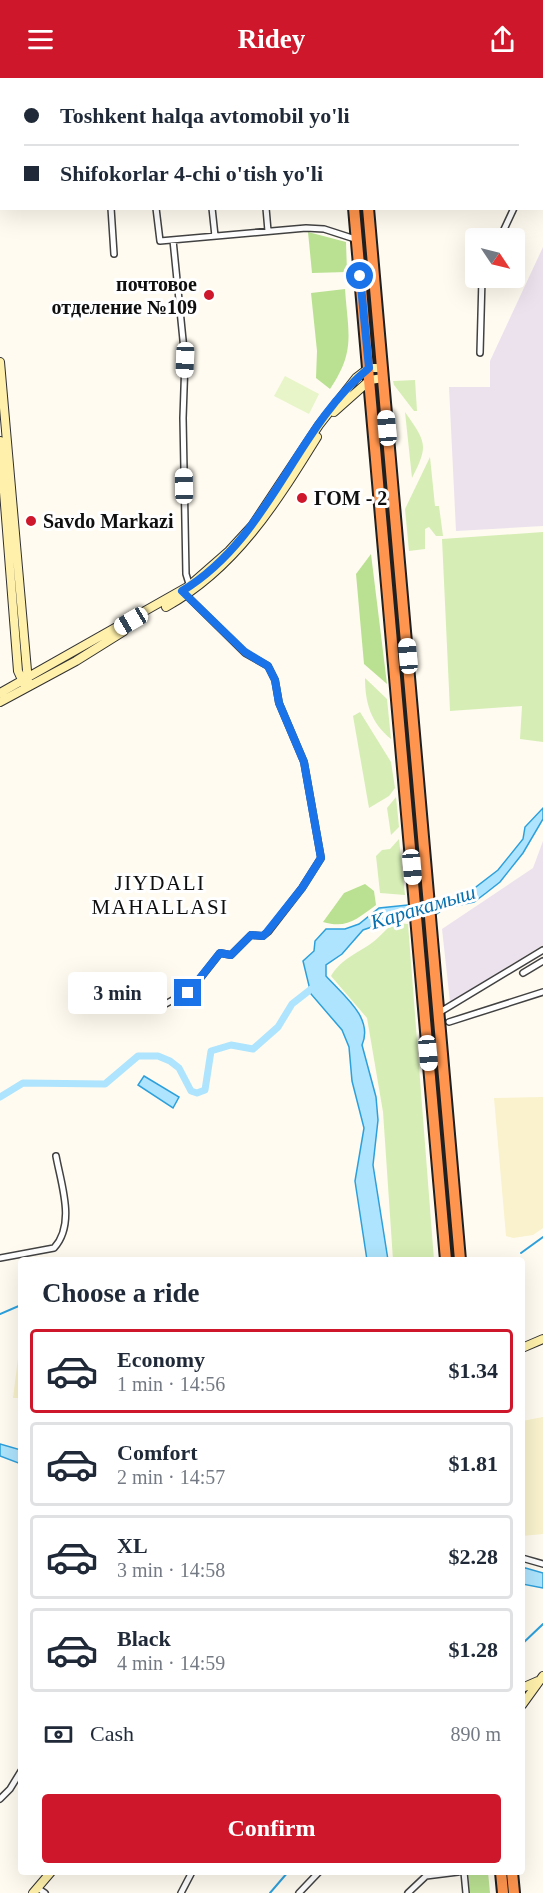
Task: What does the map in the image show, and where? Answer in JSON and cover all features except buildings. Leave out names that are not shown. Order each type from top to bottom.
[{"type":"highway","points":[[354,210],[446,1257]]},
{"type":"highway","points":[[368,210],[460,1257]]},
{"type":"highway","points":[[357,240],[370,238]]},
{"type":"highway","points":[[361,284],[375,282]]},
{"type":"highway","points":[[391,634],[406,633]]},
{"type":"highway","points":[[441,1208],[456,1207]]},
{"type":"highway","points":[[501,1875],[502,1893]]},
{"type":"highway","points":[[512,1875],[514,1893]]},
{"type":"main road","points":[[0,362],[26,682]]},
{"type":"main road","points":[[232,553],[265,509],[318,425],[356,378],[369,368],[382,373]]},
{"type":"main road","points":[[0,693],[26,682],[188,591],[232,553],[270,513],[330,417],[370,380],[382,373]]},
{"type":"main road","points":[[0,441],[18,662],[26,682]]},
{"type":"main road","points":[[0,702],[26,682]]},
{"type":"main road","points":[[525,1347],[543,1339]]},
{"type":"main road","points":[[525,1686],[542,1677]]},
{"type":"main road","points":[[525,1701],[542,1677]]},
{"type":"main road","points":[[39,1892],[49,1875]]},
{"type":"street","points":[[111,210],[114,254]]},
{"type":"street","points":[[156,210],[160,241],[268,231],[324,229],[357,240]]},
{"type":"street","points":[[212,210],[214,236]]},
{"type":"street","points":[[266,210],[268,231]]},
{"type":"street","points":[[505,228],[513,210]]},
{"type":"street","points":[[160,1007],[191,990],[220,953],[231,955],[251,935],[263,936],[302,888],[321,858],[304,762],[279,703],[275,680],[268,666],[245,652],[188,591],[183,418],[185,360],[173,240]]},
{"type":"street","points":[[480,353],[482,288]]},
{"type":"street","points":[[438,1013],[543,950]]},
{"type":"street","points":[[523,973],[543,961]]},
{"type":"street","points":[[449,1022],[514,999],[543,992]]},
{"type":"street","points":[[0,1258],[54,1248],[60,1242],[66,1209],[56,1156]]},
{"type":"street","points":[[525,1559],[543,1564]]},
{"type":"street","points":[[0,1799],[18,1776]]},
{"type":"street","points":[[181,1893],[190,1875]]},
{"type":"street","points":[[299,1893],[316,1875]]},
{"type":"street","points":[[408,1893],[426,1876],[434,1875]]},
{"type":"street","points":[[464,1875],[466,1893]]},
{"type":"shaded area","points":[[543,247],[543,526],[456,531],[449,387],[490,387],[490,361]]},
{"type":"shaded area","points":[[543,841],[543,945],[450,1002],[442,929],[533,868]]},
{"type":"shaded area","points":[[543,1097],[543,1228],[533,1235],[513,1238],[506,1236],[494,1098]]},
{"type":"shaded area","points":[[18,1358],[18,1398],[13,1398]]},
{"type":"shaded area","points":[[543,1417],[543,1534],[525,1536],[525,1420]]},
{"type":"green space","points":[[308,232],[346,242],[347,272],[312,273]]},
{"type":"green space","points":[[345,289],[347,352],[344,364],[330,389],[316,378],[317,351],[311,293]]},
{"type":"green space","points":[[285,376],[319,394],[309,414],[274,396]]},
{"type":"green space","points":[[415,380],[417,411],[414,411],[393,381]]},
{"type":"green space","points":[[378,388],[399,626],[395,626],[373,389]]},
{"type":"green space","points":[[405,412],[423,444],[421,458],[412,478]]},
{"type":"green space","points":[[430,457],[435,506],[439,506],[443,536],[436,536],[429,527],[425,529],[425,549],[409,551],[405,509]]},
{"type":"green space","points":[[543,532],[543,742],[520,739],[522,706],[450,711],[442,539]]},
{"type":"green space","points":[[371,554],[387,684],[364,664],[356,574]]},
{"type":"green space","points":[[396,644],[400,644],[420,865],[416,865]]},
{"type":"green space","points":[[365,678],[387,699],[391,739],[378,726],[370,712]]},
{"type":"green space","points":[[360,712],[391,762],[395,788],[389,796],[369,808],[353,716]]},
{"type":"green space","points":[[396,797],[399,827],[391,835],[387,808]]},
{"type":"green space","points":[[399,839],[405,895],[380,893],[376,856],[382,850],[390,849]]},
{"type":"green space","points":[[365,884],[374,891],[376,905],[345,923],[323,922],[344,893]]},
{"type":"green space","points":[[395,923],[408,924],[434,1257],[393,1257],[383,1112],[367,1018],[331,976],[345,960],[373,942]]},
{"type":"green space","points":[[423,939],[427,939],[450,1195],[446,1195]]},
{"type":"green space","points":[[468,1875],[488,1875],[490,1893],[470,1893]]},
{"type":"water","name":"Каракамыш","points":[[543,808],[543,819],[523,853],[500,882],[474,902],[445,908],[434,916],[401,917],[363,930],[342,954],[326,965],[326,976],[355,1008],[364,1026],[365,1035],[362,1045],[376,1097],[378,1120],[373,1165],[388,1257],[367,1257],[355,1181],[364,1128],[352,1081],[349,1047],[342,1030],[311,994],[303,961],[314,951],[315,941],[326,929],[345,929],[359,924],[379,908],[447,901],[468,893],[498,870],[523,839],[525,827]]},
{"type":"water","points":[[144,1076],[179,1097],[173,1108],[138,1085]]},
{"type":"water","points":[[0,1444],[18,1449],[18,1463],[0,1456]]},
{"type":"water","points":[[525,1568],[543,1573],[543,1588],[525,1585]]},
{"type":"waterway","points":[[0,1097],[23,1083],[105,1084],[138,1056],[158,1056],[170,1061],[179,1068],[191,1091],[197,1093],[205,1090],[211,1051],[231,1045],[253,1049],[278,1027],[292,1004],[315,986]]},
{"type":"waterway","points":[[521,1253],[543,1237]]},
{"type":"waterway","points":[[0,1314],[18,1306]]},
{"type":"waterway","points":[[525,1641],[543,1624]]},
{"type":"waterway","points":[[270,1893],[285,1875]]},
{"type":"place","name":"почтовое отделение №109","points":[[209,295]]},
{"type":"place","name":"ГОМ - 2","points":[[302,498]]},
{"type":"place","name":"Savdo Markazi","points":[[31,521]]},
{"type":"district","name":"JIYDALI MAHALLASI","points":[[160,895]]},
{"type":"route","points":[[188,993],[220,953],[231,955],[251,935],[263,936],[267,932],[302,888],[320,863],[321,858],[304,762],[296,738],[279,703],[275,680],[268,666],[245,652],[182,591],[229,551],[252,526],[318,425],[356,378],[369,368],[360,276]]}]
